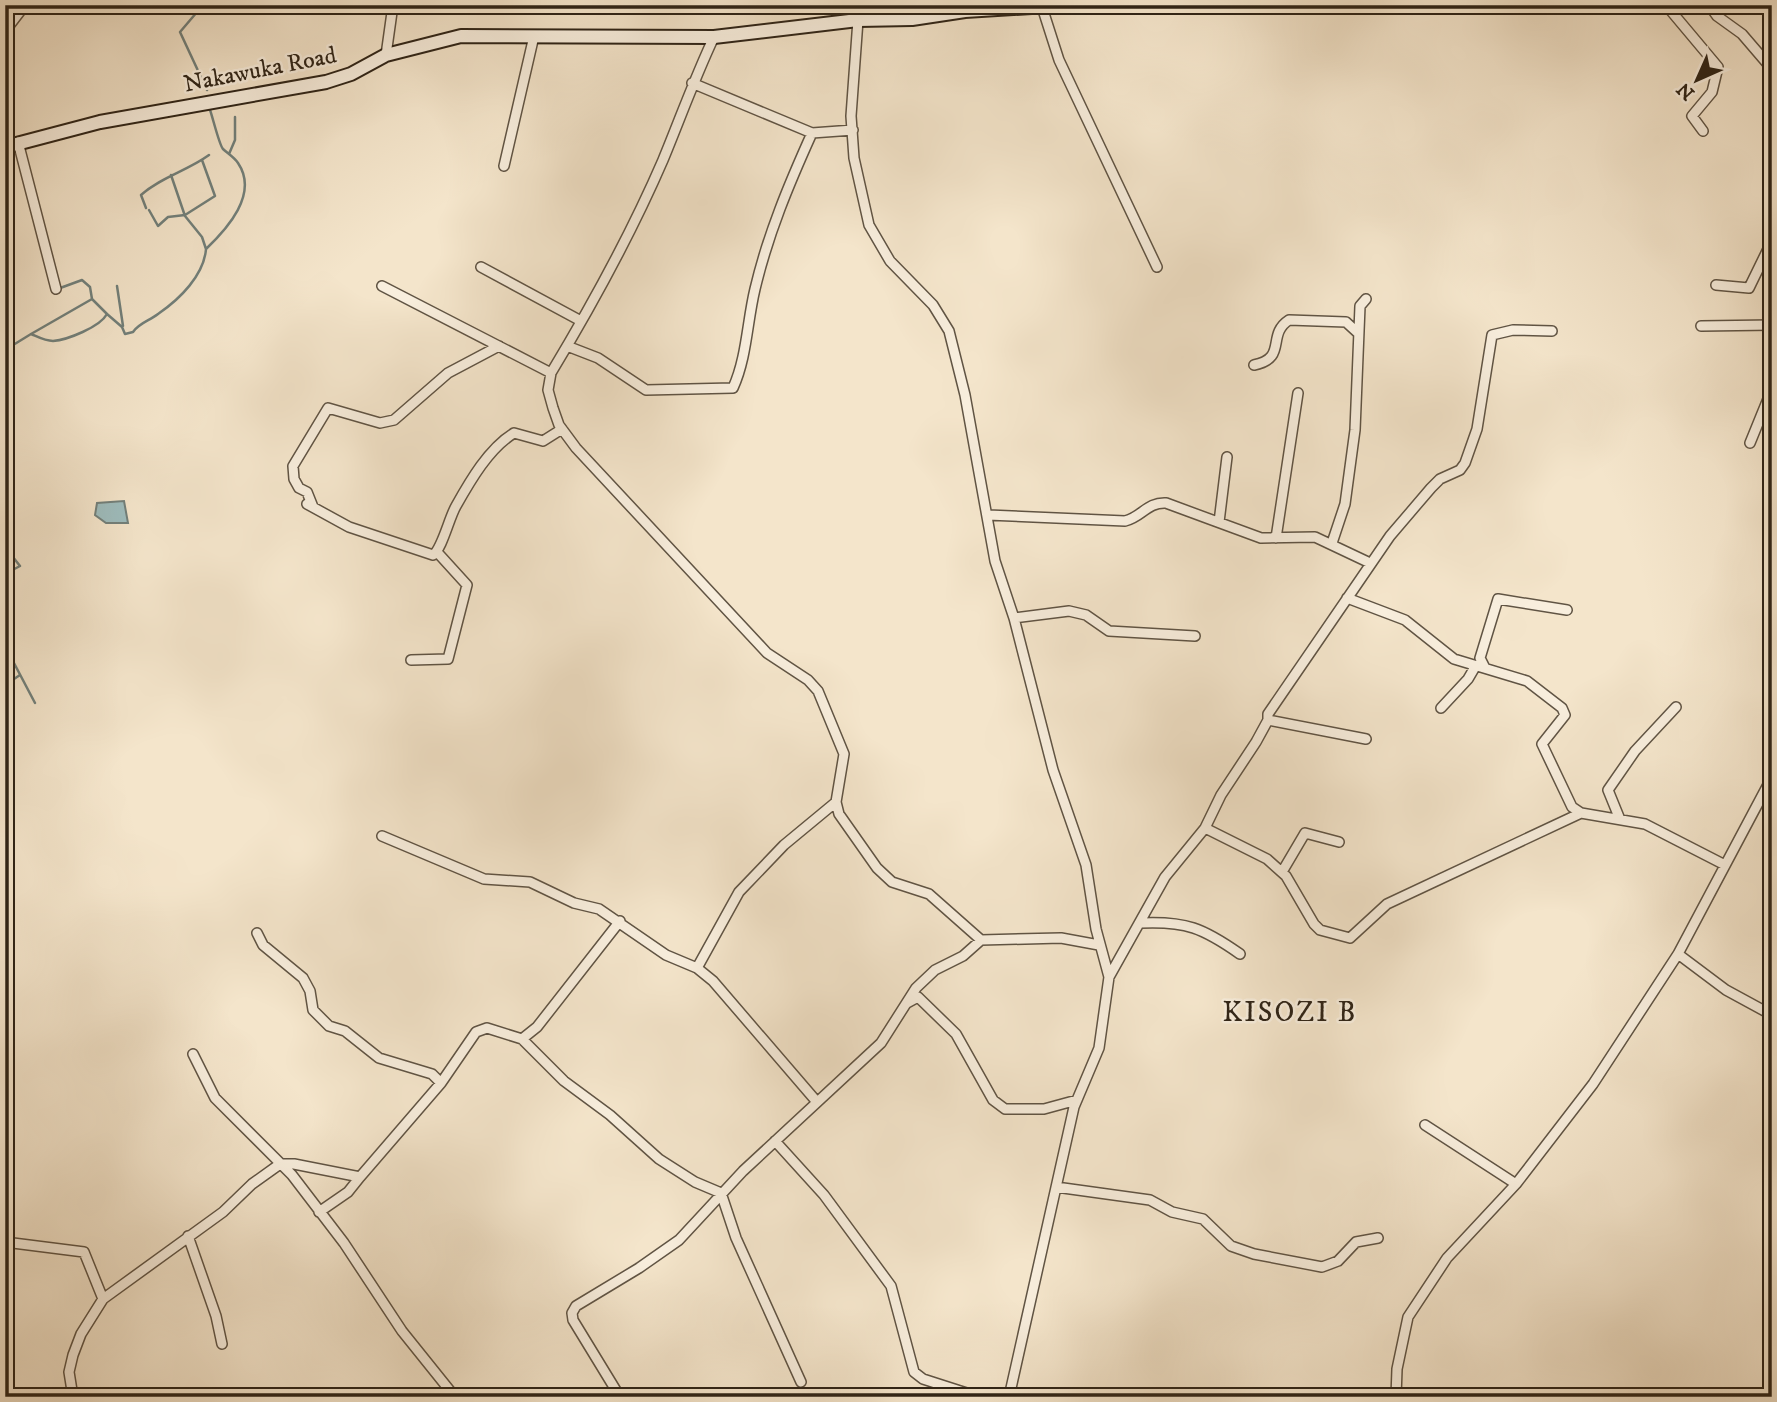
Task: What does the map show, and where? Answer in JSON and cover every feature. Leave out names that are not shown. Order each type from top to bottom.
[{"type":"main road","name":"Nakawuka Road","points":[[11,144],[100,122],[326,82],[351,74],[386,55],[448,38],[714,37],[858,20],[912,19],[965,11],[1064,5]]},
{"type":"street","points":[[5,31],[25,5]]},
{"type":"street","points":[[386,55],[393,5]]},
{"type":"street","points":[[912,5],[912,19]]},
{"type":"street","points":[[1666,5],[1718,67],[1712,92],[1692,116],[1703,131]]},
{"type":"street","points":[[1709,5],[1717,16],[1742,34],[1772,69]]},
{"type":"street","points":[[1042,7],[1067,78],[1157,267]]},
{"type":"street","points":[[858,20],[851,116],[854,158],[869,225],[890,261],[933,305],[949,331],[965,395],[995,561],[1014,618],[1054,770],[1086,865],[1099,945],[1109,977],[1099,1048],[1077,1100],[1009,1397]]},
{"type":"street","points":[[504,166],[534,36]]},
{"type":"street","points":[[714,37],[692,83],[663,160],[581,321],[551,373],[548,390],[562,429],[627,506],[767,653],[814,685],[845,754],[836,802],[839,814],[887,879],[929,894],[981,940]]},
{"type":"street","points":[[692,83],[812,133],[853,130]]},
{"type":"street","points":[[567,346],[598,358],[646,390],[733,388],[743,365],[743,343],[772,224],[812,133]]},
{"type":"street","points":[[11,144],[56,289]]},
{"type":"street","points":[[1716,285],[1749,288],[1768,249],[1772,247]]},
{"type":"street","points":[[481,267],[581,321]]},
{"type":"street","points":[[382,286],[551,373]]},
{"type":"street","points":[[1332,543],[1345,504],[1356,430],[1360,306],[1366,299]]},
{"type":"street","points":[[1254,365],[1266,363],[1272,357],[1279,329],[1289,320],[1346,322],[1358,333]]},
{"type":"street","points":[[1702,326],[1772,325]]},
{"type":"street","points":[[1109,977],[1165,877],[1205,828],[1221,795],[1268,720],[1268,714],[1370,563],[1431,488],[1440,479],[1460,470],[1465,463],[1477,429],[1492,335],[1513,330],[1552,331]]},
{"type":"street","points":[[437,552],[426,554],[349,527],[310,506],[307,492],[299,488],[294,479],[293,466],[328,408],[380,423],[394,419],[448,373],[499,346]]},
{"type":"street","points":[[1750,443],[1772,389]]},
{"type":"street","points":[[1276,538],[1298,393]]},
{"type":"street","points":[[437,552],[456,506],[497,447],[514,433],[543,441],[562,429]]},
{"type":"street","points":[[1219,522],[1227,457]]},
{"type":"street","points":[[988,515],[1125,521],[1136,518],[1146,507],[1156,502],[1261,538],[1315,537],[1370,563]]},
{"type":"street","points":[[411,660],[448,660],[467,585],[437,552]]},
{"type":"street","points":[[1347,598],[1405,620],[1445,654],[1527,681],[1562,708],[1565,715],[1542,744],[1572,807],[1581,813],[1619,817],[1645,824],[1725,865]]},
{"type":"street","points":[[1441,708],[1480,667],[1480,658],[1498,599],[1567,610]]},
{"type":"street","points":[[1014,618],[1069,611],[1086,615],[1109,631],[1195,636]]},
{"type":"street","points":[[1619,817],[1608,790],[1635,751],[1676,707]]},
{"type":"street","points":[[1268,720],[1366,739]]},
{"type":"street","points":[[1396,1397],[1397,1369],[1408,1317],[1447,1258],[1516,1184],[1593,1084],[1678,954],[1772,777]]},
{"type":"street","points":[[697,968],[739,892],[784,845],[836,802]]},
{"type":"street","points":[[1205,828],[1267,859],[1282,872],[1320,930],[1350,938],[1387,904],[1581,813]]},
{"type":"street","points":[[1282,872],[1305,833],[1339,842]]},
{"type":"street","points":[[382,836],[484,879],[530,882],[544,887],[574,902],[599,909],[620,921],[666,955],[697,968],[739,1009],[817,1101]]},
{"type":"street","points":[[522,1039],[544,1019],[620,921]]},
{"type":"street","points":[[1141,923],[1177,921],[1188,924],[1240,954]]},
{"type":"street","points":[[257,933],[263,945],[303,978],[310,991],[313,1010],[329,1026],[345,1031],[379,1058],[432,1074],[441,1083]]},
{"type":"street","points":[[621,1397],[573,1320],[572,1313],[584,1300],[639,1268],[679,1240],[775,1141],[881,1043],[924,978],[963,956],[981,940],[1061,938],[1099,945]]},
{"type":"street","points":[[1678,954],[1735,995],[1772,1014]]},
{"type":"street","points":[[1104,957],[1122,957]]},
{"type":"street","points":[[906,1004],[918,997],[956,1034],[993,1100],[1004,1109],[1044,1109],[1077,1100]]},
{"type":"street","points":[[319,1212],[348,1192],[441,1083],[482,1028],[522,1039],[564,1081],[610,1115],[659,1158],[695,1182],[721,1194],[736,1238],[801,1382]]},
{"type":"street","points":[[193,1054],[215,1098],[261,1141],[319,1212],[364,1272],[402,1331],[455,1397]]},
{"type":"street","points":[[1425,1125],[1516,1184]]},
{"type":"street","points":[[775,1141],[824,1195],[891,1286],[914,1372],[923,1379],[979,1397]]},
{"type":"street","points":[[73,1397],[69,1372],[73,1355],[81,1334],[103,1299],[223,1212],[251,1184],[280,1164],[295,1164],[360,1177]]},
{"type":"street","points":[[1056,1187],[1150,1199],[1172,1212],[1203,1219],[1231,1246],[1254,1254],[1322,1267],[1338,1261],[1356,1242],[1378,1238]]},
{"type":"street","points":[[188,1236],[216,1316],[222,1344]]},
{"type":"street","points":[[5,1242],[84,1252],[103,1299]]},
{"type":"water","points":[[124,501],[128,523],[106,523],[95,515],[97,503]]},
{"type":"waterway","points":[[203,5],[180,32],[207,90]]},
{"type":"waterway","points":[[5,350],[31,334],[53,341],[74,335],[98,324],[107,314],[122,327],[125,334],[133,332],[190,286],[201,268],[206,249],[238,210],[245,187],[244,175],[238,163],[221,146],[209,107]]},
{"type":"waterway","points":[[229,154],[235,140],[235,117]]},
{"type":"waterway","points":[[146,208],[141,195],[157,183],[209,155]]},
{"type":"waterway","points":[[149,210],[158,226],[168,217],[185,215],[215,196],[202,160]]},
{"type":"waterway","points":[[171,175],[185,216],[202,237],[206,249]]},
{"type":"waterway","points":[[31,334],[92,299],[90,287],[82,280],[52,291]]},
{"type":"waterway","points":[[117,286],[123,326]]},
{"type":"waterway","points":[[92,299],[107,314]]},
{"type":"waterway","points":[[5,547],[20,566],[5,574]]},
{"type":"waterway","points":[[5,618],[12,614]]},
{"type":"waterway","points":[[5,646],[35,703]]},
{"type":"waterway","points":[[5,666],[8,663]]},
{"type":"waterway","points":[[5,685],[20,675]]},
{"type":"district","name":"KISOZI B","points":[[1290,1012]]}]
